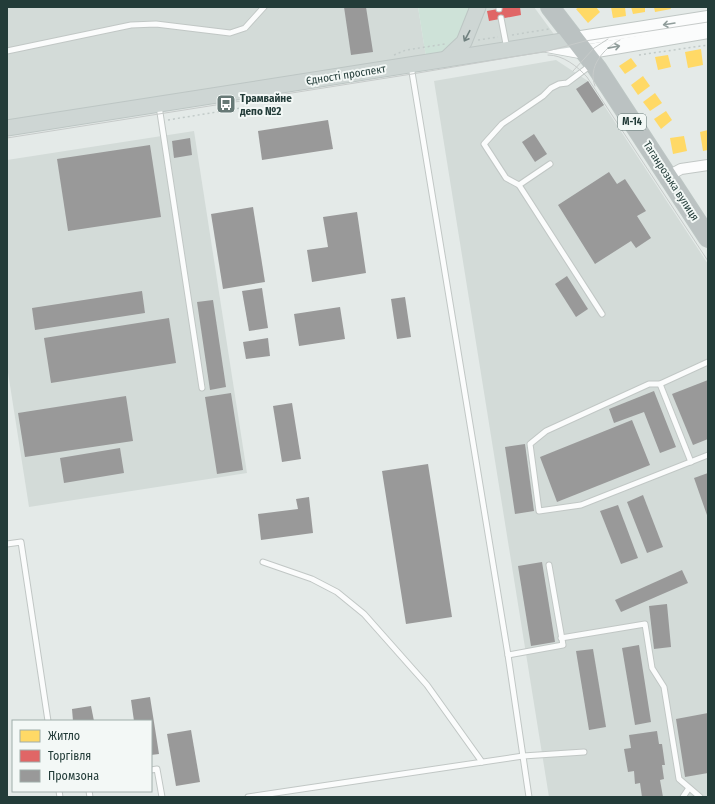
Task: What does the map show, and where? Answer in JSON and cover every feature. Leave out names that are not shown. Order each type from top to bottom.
[{"type":"highway","name":"Таганрозька вулиця","points":[[550,7],[585,52],[708,238]]},
{"type":"main road","points":[[446,59],[464,42],[478,7]]},
{"type":"main road","name":"Єдності проспект","points":[[585,52],[708,18]]},
{"type":"main road","name":"Єдності проспект","points":[[7,128],[446,59],[506,43],[542,44],[585,52],[708,31]]},
{"type":"street","points":[[668,176],[681,169],[708,165]]},
{"type":"lane","points":[[7,51],[131,26],[156,24],[230,33],[245,28],[264,7]]},
{"type":"lane","points":[[501,18],[506,43]]},
{"type":"lane","points":[[585,52],[567,83],[559,84],[551,88],[543,96],[502,124],[484,144],[506,178],[519,185],[602,314]]},
{"type":"lane","points":[[410,65],[508,654],[530,797]]},
{"type":"lane","points":[[159,104],[202,388]]},
{"type":"lane","points":[[519,185],[550,164]]},
{"type":"lane","points":[[708,362],[660,384],[649,384],[546,431],[530,444],[539,511],[581,506],[708,455]]},
{"type":"lane","points":[[660,384],[691,462]]},
{"type":"lane","points":[[7,544],[21,542],[48,720]]},
{"type":"lane","points":[[263,562],[312,578],[337,592],[364,614],[428,685],[482,762]]},
{"type":"lane","points":[[508,654],[563,645],[549,565]]},
{"type":"lane","points":[[561,638],[645,624],[652,668],[664,688],[679,779],[700,797]]},
{"type":"lane","points":[[248,797],[523,756],[584,752]]},
{"type":"lane","points":[[152,770],[157,769],[162,797]]},
{"type":"lane","points":[[683,797],[689,788]]},
{"type":"path","points":[[506,43],[549,29]]},
{"type":"path","points":[[639,55],[708,45]]},
{"type":"path","points":[[162,121],[247,107]]},
{"type":"shaded area","points":[[7,7],[418,7],[426,57],[7,122]]},
{"type":"shaded area","points":[[470,7],[534,7],[556,37],[452,53]]},
{"type":"shaded area","points":[[556,60],[588,81],[708,264],[708,797],[549,797],[434,81]]},
{"type":"shaded area","points":[[194,131],[247,473],[29,507],[7,366],[7,160]]},
{"type":"green space","points":[[418,7],[470,7],[452,53],[426,57]]},
{"type":"building: Житло","points":[[579,7],[596,7],[600,12],[588,23],[576,9]]},
{"type":"building: Житло","points":[[611,7],[625,7],[626,16],[613,18]]},
{"type":"building: Житло","points":[[631,7],[645,7],[645,12],[633,14]]},
{"type":"building: Житло","points":[[654,7],[670,7],[671,9],[655,12]]},
{"type":"building: Житло","points":[[701,49],[703,65],[688,68],[685,52]]},
{"type":"building: Житло","points":[[668,55],[671,67],[658,70],[655,57]]},
{"type":"building: Житло","points":[[631,58],[637,66],[625,74],[619,66]]},
{"type":"building: Житло","points":[[643,76],[650,86],[638,95],[631,85]]},
{"type":"building: Житло","points":[[655,93],[662,103],[650,111],[643,102]]},
{"type":"building: Житло","points":[[666,111],[672,120],[661,129],[654,119]]},
{"type":"building: Житло","points":[[708,130],[708,150],[703,151],[700,132]]},
{"type":"building: Житло","points":[[684,136],[687,151],[673,154],[670,138]]},
{"type":"building: Торгівля","points":[[509,7],[520,7],[521,15],[489,21],[487,11]]},
{"type":"building: Промзона","points":[[344,7],[366,7],[373,52],[351,55]]},
{"type":"building: Промзона","points":[[588,81],[604,105],[592,113],[576,89]]},
{"type":"building: Промзона","points":[[328,120],[333,149],[262,160],[258,131]]},
{"type":"building: Промзона","points":[[534,134],[547,154],[535,162],[522,142]]},
{"type":"building: Промзона","points":[[190,138],[192,155],[174,158],[172,141]]},
{"type":"building: Промзона","points":[[150,145],[161,217],[68,231],[57,159]]},
{"type":"building: Промзона","points":[[609,172],[617,184],[625,179],[646,211],[637,216],[651,238],[636,248],[631,241],[595,264],[558,205]]},
{"type":"building: Промзона","points":[[253,207],[265,282],[223,289],[211,214]]},
{"type":"building: Промзона","points":[[357,212],[366,273],[312,282],[307,250],[328,247],[323,217]]},
{"type":"building: Промзона","points":[[567,276],[588,309],[576,317],[555,284]]},
{"type":"building: Промзона","points":[[262,288],[268,328],[249,331],[242,291]]},
{"type":"building: Промзона","points":[[142,291],[145,313],[35,330],[32,308]]},
{"type":"building: Промзона","points":[[405,297],[411,337],[397,339],[391,299]]},
{"type":"building: Промзона","points":[[213,300],[226,387],[210,390],[197,302]]},
{"type":"building: Промзона","points":[[340,307],[345,339],[299,346],[294,314]]},
{"type":"building: Промзона","points":[[169,318],[176,363],[51,383],[44,338]]},
{"type":"building: Промзона","points":[[268,338],[270,356],[246,359],[243,342]]},
{"type":"building: Промзона","points":[[708,380],[708,439],[693,445],[672,394]]},
{"type":"building: Промзона","points":[[654,391],[676,447],[660,453],[644,412],[614,423],[609,409]]},
{"type":"building: Промзона","points":[[231,393],[243,470],[217,474],[205,397]]},
{"type":"building: Промзона","points":[[126,396],[133,441],[25,457],[18,413]]},
{"type":"building: Промзона","points":[[292,403],[301,459],[282,462],[273,406]]},
{"type":"building: Промзона","points":[[632,420],[650,465],[557,502],[540,457]]},
{"type":"building: Промзона","points":[[525,444],[534,511],[515,514],[505,447]]},
{"type":"building: Промзона","points":[[120,448],[124,473],[64,483],[60,458]]},
{"type":"building: Промзона","points":[[428,464],[452,617],[406,624],[382,471]]},
{"type":"building: Промзона","points":[[708,473],[708,518],[694,478]]},
{"type":"building: Промзона","points":[[643,495],[663,547],[647,553],[627,502]]},
{"type":"building: Промзона","points":[[309,497],[313,533],[261,540],[258,514],[298,509],[296,499]]},
{"type":"building: Промзона","points":[[618,505],[638,558],[621,564],[600,511]]},
{"type":"building: Промзона","points":[[542,562],[555,642],[531,646],[518,566]]},
{"type":"building: Промзона","points":[[682,570],[688,583],[621,612],[615,600]]},
{"type":"building: Промзона","points":[[667,604],[671,647],[654,649],[649,606]]},
{"type":"building: Промзона","points":[[639,645],[651,722],[635,725],[622,648]]},
{"type":"building: Промзона","points":[[593,649],[606,727],[589,730],[576,651]]},
{"type":"building: Промзона","points":[[150,697],[159,754],[152,755],[152,720],[134,720],[131,700]]},
{"type":"building: Промзона","points":[[91,706],[94,720],[73,720],[72,709]]},
{"type":"building: Промзона","points":[[708,713],[708,773],[685,777],[676,719]]},
{"type":"building: Промзона","points":[[191,730],[200,782],[176,786],[167,734]]},
{"type":"building: Промзона","points":[[657,731],[659,744],[662,744],[665,765],[662,765],[664,779],[660,780],[663,797],[642,797],[640,783],[635,784],[634,771],[628,772],[624,749],[631,748],[629,735]]},
{"type":"tram line","points":[[7,138],[412,74],[548,51],[585,41],[708,22]]},
{"type":"tram line","points":[[573,71],[594,48],[608,39]]},
{"type":"tram line","points":[[595,86],[593,72],[598,59],[608,48],[620,40]]},
{"type":"tram line","points":[[548,55],[554,55],[564,59],[579,69],[587,77],[708,261]]},
{"type":"place","name":"Трамвайне депо №2","points":[[226,104]]}]
